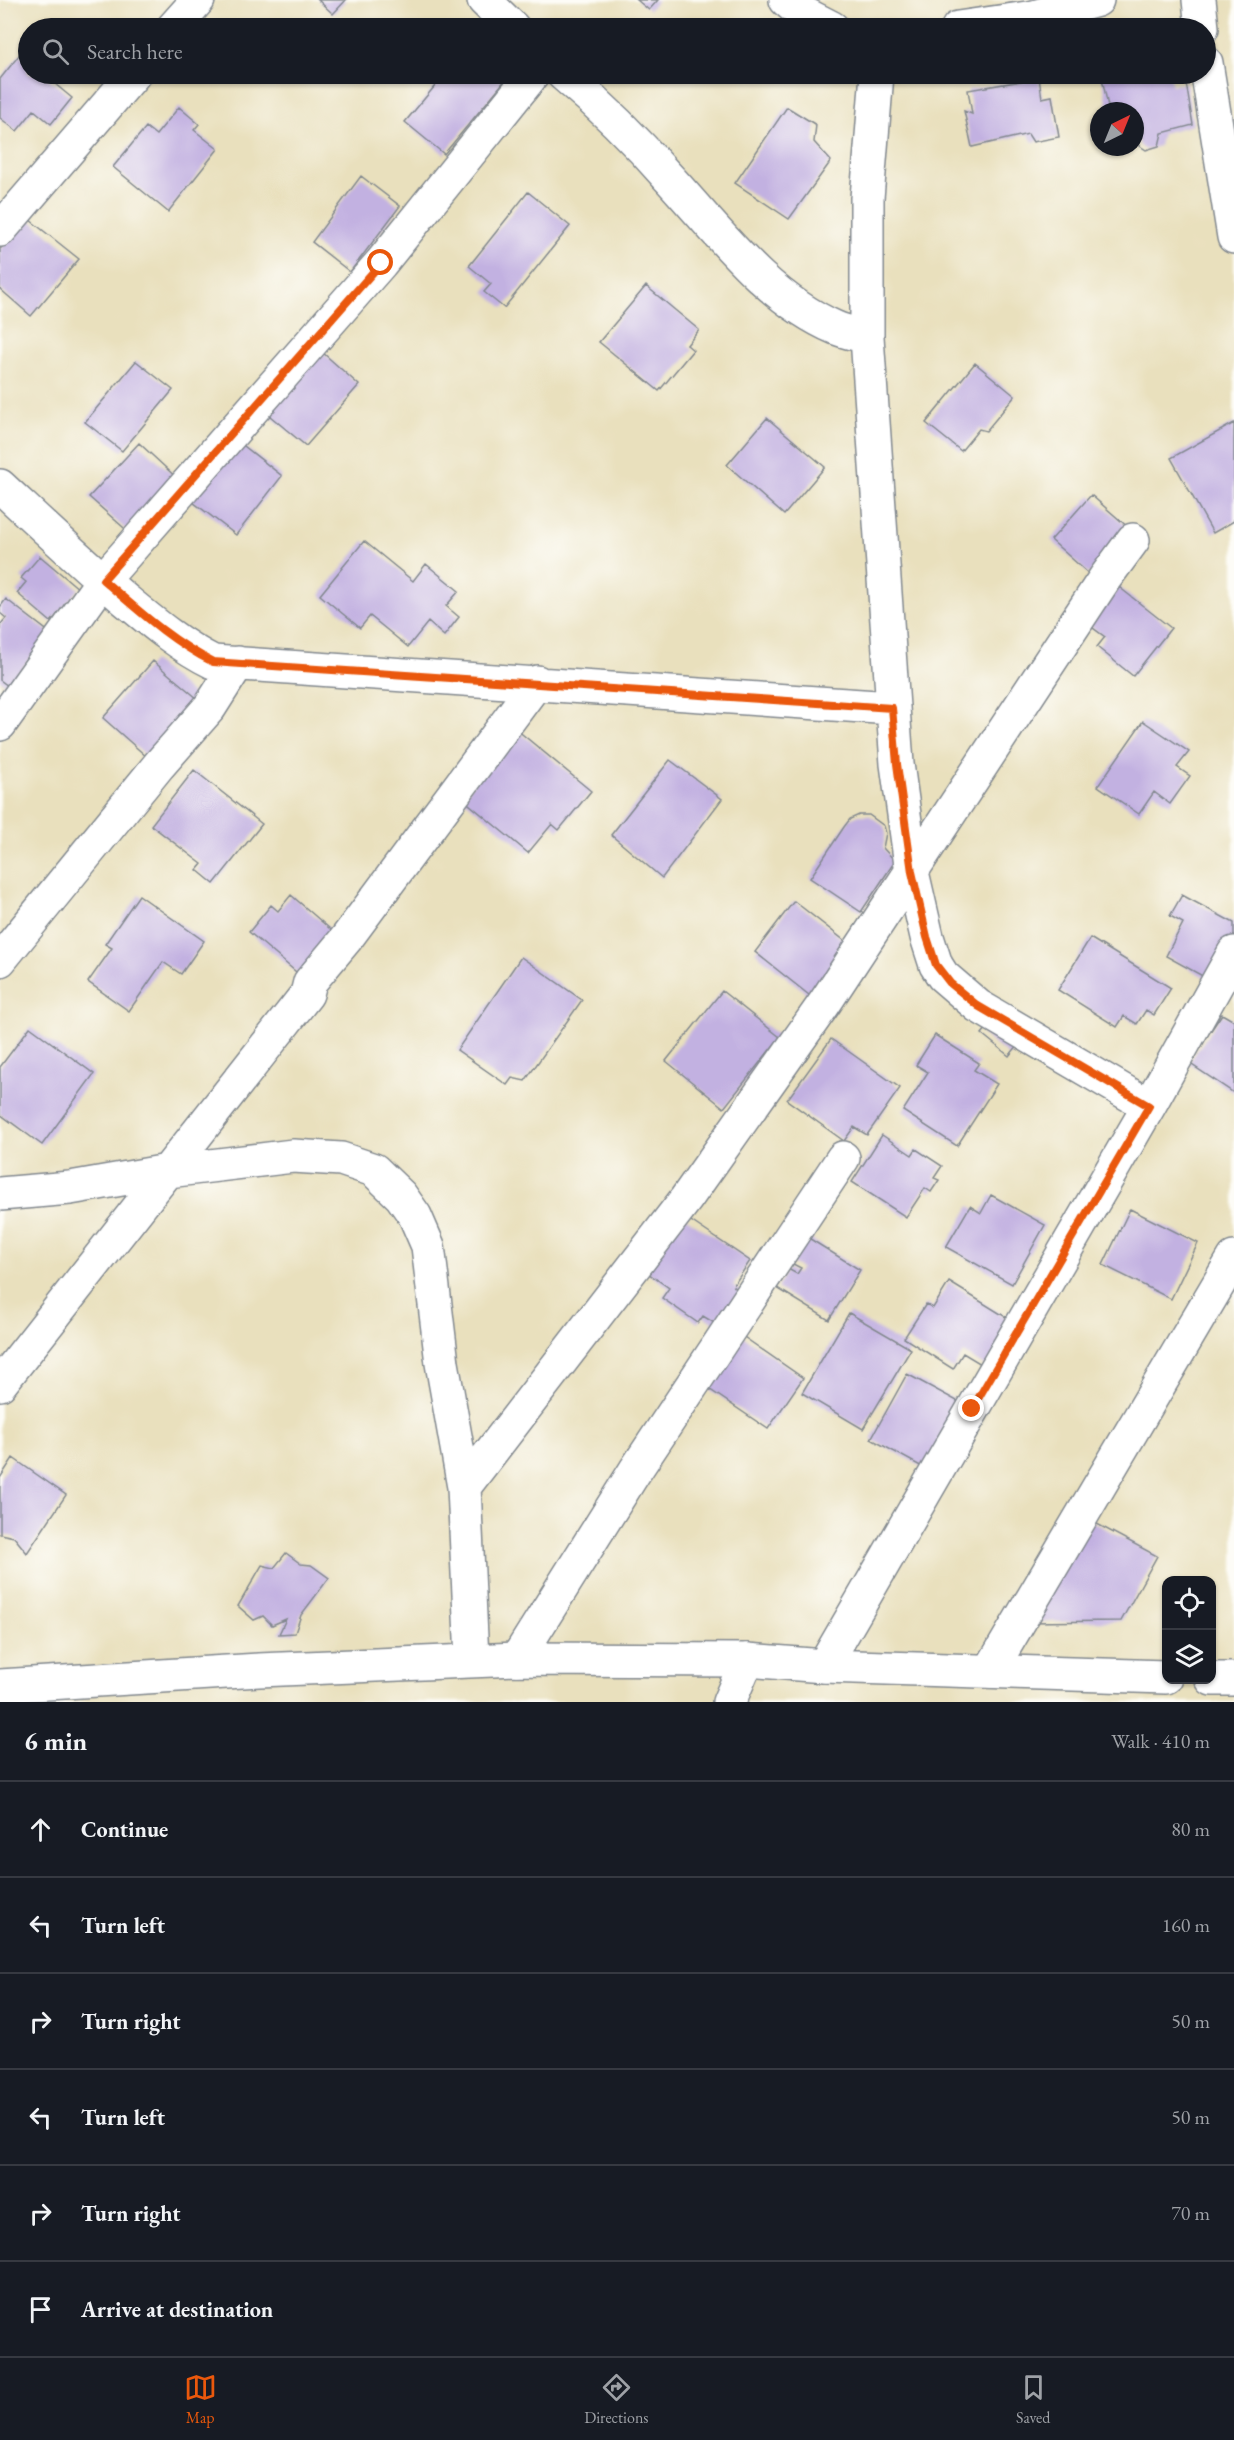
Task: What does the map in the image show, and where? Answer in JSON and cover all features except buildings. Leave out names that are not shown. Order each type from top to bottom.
[{"type":"street","points":[[182,18],[198,0]]},
{"type":"street","points":[[484,0],[503,18]]},
{"type":"street","points":[[786,0],[799,11],[813,18]]},
{"type":"street","points":[[1027,18],[1097,0]]},
{"type":"street","points":[[1199,0],[1201,18]]},
{"type":"street","points":[[0,230],[125,84]]},
{"type":"street","points":[[0,724],[103,580],[381,263],[525,84]]},
{"type":"street","points":[[574,84],[598,103],[766,283],[807,312],[837,328],[867,337]]},
{"type":"street","points":[[876,84],[867,198],[867,337],[897,764],[912,872],[927,937],[936,965],[950,983],[978,1006],[1149,1106]]},
{"type":"street","points":[[1211,84],[1228,160],[1234,237]]},
{"type":"street","points":[[0,486],[158,627],[191,651],[213,662],[537,682],[892,708]]},
{"type":"street","points":[[464,1487],[686,1199],[824,1004],[1104,578],[1133,540]]},
{"type":"street","points":[[0,960],[159,765],[210,707],[238,663]]},
{"type":"street","points":[[0,1384],[307,994],[310,982],[346,939],[537,682]]},
{"type":"street","points":[[824,1666],[1149,1106],[1234,953]]},
{"type":"street","points":[[0,1194],[70,1188],[168,1171],[293,1156],[341,1159],[374,1170],[401,1196],[415,1216],[428,1246],[442,1363],[464,1487],[472,1659]]},
{"type":"street","points":[[517,1659],[635,1471],[843,1158]]},
{"type":"street","points":[[990,1671],[1234,1258]]},
{"type":"street","points":[[0,1686],[472,1659],[747,1660],[824,1666],[1162,1677]]},
{"type":"street","points":[[729,1702],[747,1660]]},
{"type":"street","points":[[1216,1679],[1234,1679]]},
{"type":"route","points":[[381,263],[103,580],[158,627],[191,651],[213,662],[537,682],[892,708],[897,764],[912,872],[927,937],[936,965],[943,976],[978,1006],[1149,1106],[972,1409]]}]
